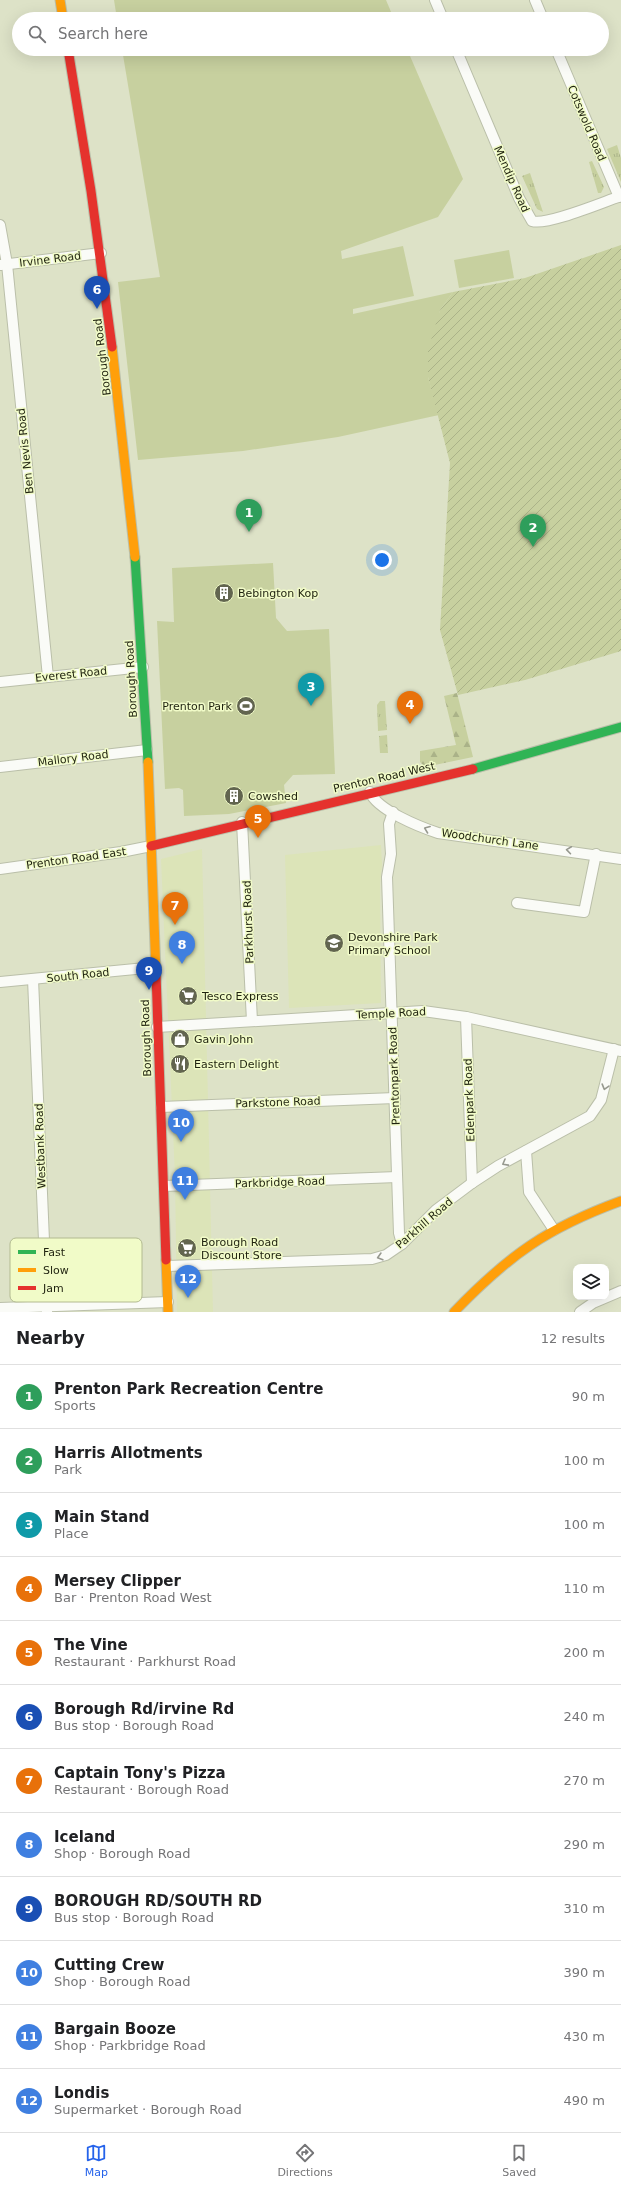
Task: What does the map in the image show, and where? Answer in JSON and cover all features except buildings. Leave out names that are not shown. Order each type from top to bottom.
[{"type":"main road","points":[[60,0],[62,12]]},
{"type":"main road","name":"Borough Road","points":[[69,56],[101,253],[124,439],[143,667],[156,967],[168,1307]]},
{"type":"main road","name":"Prenton Road West","points":[[151,846],[242,822],[549,750],[620,730]]},
{"type":"main road","points":[[454,1312],[490,1276],[524,1248],[554,1230],[621,1201]]},
{"type":"street","points":[[436,0],[441,12]]},
{"type":"street","points":[[535,0],[540,12]]},
{"type":"street","name":"Mendip Road","points":[[459,56],[519,198],[532,221],[537,223],[553,220],[620,196]]},
{"type":"street","name":"Cotswold Road","points":[[559,56],[620,196]]},
{"type":"street","name":"Ben Nevis Road","points":[[0,225],[48,677]]},
{"type":"street","name":"Irvine Road","points":[[3,264],[101,253]]},
{"type":"street","name":"Everest Road","points":[[0,682],[143,667]]},
{"type":"street","name":"Mallory Road","points":[[0,767],[147,750]]},
{"type":"street","name":"Woodchurch Lane","points":[[370,792],[373,799],[393,812],[424,828],[438,833],[596,854],[621,859]]},
{"type":"street","name":"Prentonpark Road","points":[[393,812],[389,824],[391,854],[387,878],[399,1233],[402,1244]]},
{"type":"street","name":"Parkhurst Road","points":[[242,822],[252,1021]]},
{"type":"street","name":"Prenton Road East","points":[[0,869],[121,852],[151,846]]},
{"type":"street","points":[[517,903],[584,912],[596,854]]},
{"type":"street","name":"South Road","points":[[0,982],[156,967]]},
{"type":"street","name":"Westbank Road","points":[[33,979],[44,1238]]},
{"type":"street","name":"Temple Road","points":[[157,1027],[424,1011],[466,1017],[618,1050]]},
{"type":"street","name":"Edenpark Road","points":[[466,1017],[472,1183]]},
{"type":"street","name":"Parkhill Road","points":[[167,1266],[372,1259],[386,1255],[402,1244],[436,1210],[472,1183],[590,1116],[601,1100],[618,1050]]},
{"type":"street","name":"Parkstone Road","points":[[161,1107],[395,1098]]},
{"type":"street","points":[[526,1151],[529,1192],[554,1230]]},
{"type":"street","name":"Parkbridge Road","points":[[164,1186],[397,1177]]},
{"type":"street","points":[[580,1312],[593,1303],[621,1291]]},
{"type":"street","points":[[0,1308],[47,1309],[168,1307]]},
{"type":"shaded area","name":"Devonshire Park Primary School","points":[[381,845],[381,1003],[289,1008],[285,855]]},
{"type":"shaded area","points":[[202,849],[213,1312],[177,1312],[175,1176],[161,859]]},
{"type":"green space","points":[[114,0],[386,0],[391,12],[116,12]]},
{"type":"green space","points":[[123,56],[410,56],[463,179],[438,217],[341,251],[342,259],[403,246],[414,296],[353,309],[353,314],[453,292],[440,310],[428,377],[439,415],[338,437],[243,451],[138,460],[118,282],[160,277]]},
{"type":"green space","points":[[617,145],[621,158],[621,182],[607,149]]},
{"type":"green space","points":[[592,161],[604,187],[601,193],[598,193],[589,162]]},
{"type":"green space","points":[[530,173],[543,212],[537,209],[522,176]]},
{"type":"green space","points":[[621,245],[621,651],[525,680],[458,695],[440,630],[450,463],[428,377],[428,350],[440,310],[453,292],[525,278]]},
{"type":"green space","points":[[509,250],[514,278],[459,288],[454,260]]},
{"type":"green space","name":"Prenton Park","points":[[273,563],[276,618],[287,631],[329,629],[335,774],[293,775],[284,785],[286,803],[229,814],[184,816],[183,790],[179,788],[165,789],[157,621],[174,622],[172,568]]},
{"type":"green space","points":[[457,693],[473,757],[425,767],[420,762],[420,751],[456,745],[444,696]]},
{"type":"green space","points":[[380,701],[385,701],[387,730],[378,731],[377,705]]},
{"type":"green space","points":[[387,735],[388,753],[380,753],[379,736]]},
{"type":"traffic: fast","points":[[135,557],[148,762]]},
{"type":"traffic: fast","points":[[473,769],[621,727]]},
{"type":"traffic: slow","points":[[60,0],[62,12]]},
{"type":"traffic: slow","points":[[112,347],[135,557]]},
{"type":"traffic: slow","points":[[148,762],[156,973]]},
{"type":"traffic: slow","points":[[454,1312],[493,1274],[530,1245],[571,1222],[621,1201]]},
{"type":"traffic: slow","points":[[166,1260],[168,1312]]},
{"type":"traffic: jam","points":[[69,56],[91,191],[112,347]]},
{"type":"traffic: jam","points":[[151,846],[473,769]]},
{"type":"traffic: jam","points":[[156,973],[166,1260]]},
{"type":"place","name":"Borough Rd/irvine Rd","points":[[97,309]]},
{"type":"place","name":"Prenton Park Recreation Centre","points":[[249,532]]},
{"type":"place","name":"Harris Allotments","points":[[533,547]]},
{"type":"place","name":"Bebington Kop","points":[[224,593]]},
{"type":"place","name":"Prenton Park","points":[[246,706]]},
{"type":"place","name":"Main Stand","points":[[311,706]]},
{"type":"place","name":"Mersey Clipper","points":[[410,724]]},
{"type":"place","name":"Cowshed","points":[[234,796]]},
{"type":"place","name":"The Vine","points":[[258,838]]},
{"type":"place","name":"Captain Tony's Pizza","points":[[175,925]]},
{"type":"place","name":"Devonshire Park Primary School","points":[[334,943]]},
{"type":"place","name":"Iceland","points":[[182,964]]},
{"type":"place","name":"BOROUGH RD/SOUTH RD","points":[[149,990]]},
{"type":"place","name":"Tesco Express","points":[[188,996]]},
{"type":"place","name":"Gavin John","points":[[180,1039]]},
{"type":"place","name":"Eastern Delight","points":[[180,1064]]},
{"type":"place","name":"Cutting Crew","points":[[181,1142]]},
{"type":"place","name":"Bargain Booze","points":[[185,1200]]},
{"type":"place","name":"Borough Road Discount Store","points":[[187,1248]]},
{"type":"place","name":"Londis","points":[[188,1298]]}]
